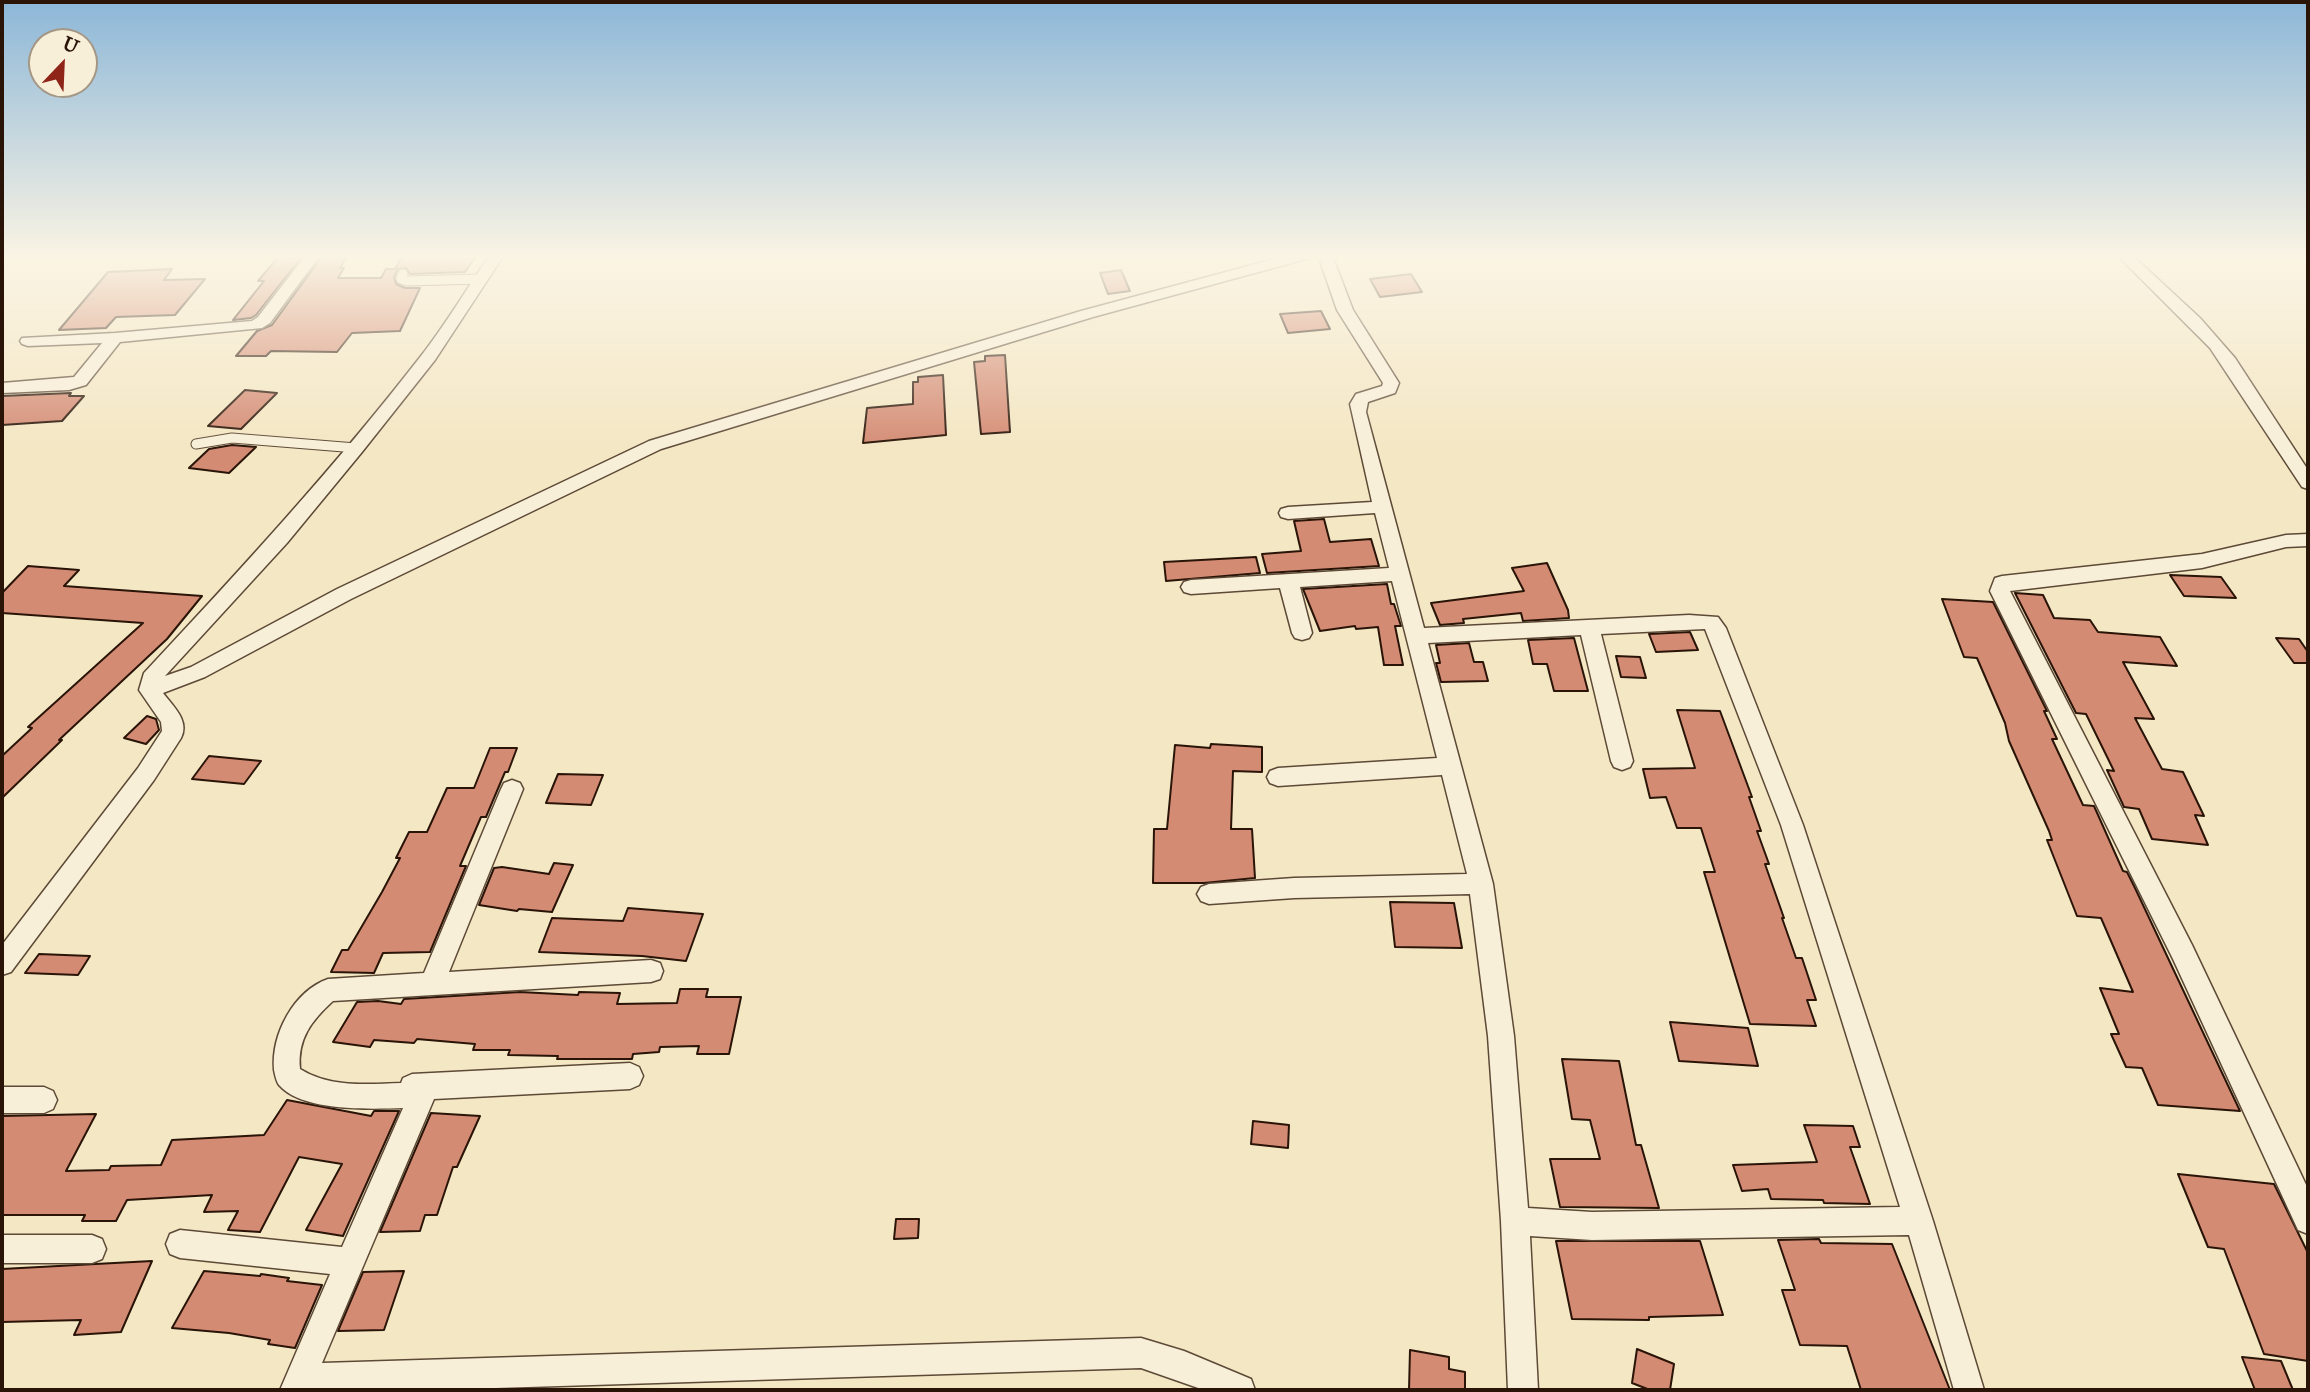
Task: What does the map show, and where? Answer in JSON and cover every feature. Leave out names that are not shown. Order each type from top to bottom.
[{"type":"street","points":[[28,341],[115,338],[256,325],[264,320]]},
{"type":"street","points":[[2,964],[146,774],[173,732],[172,720],[149,691],[151,678],[280,539],[429,357],[454,320]]},
{"type":"street","points":[[149,691],[198,672],[332,600],[506,514],[655,445],[1067,320]]},
{"type":"street","points":[[1351,320],[1391,383],[1389,389],[1362,398],[1358,404],[1381,507],[1419,636],[1481,884],[1501,1036],[1515,1221],[1523,1390]]},
{"type":"street","points":[[2190,320],[2215,344],[2257,400],[2291,460],[2308,483]]},
{"type":"street","points":[[2,388],[69,385],[80,382],[115,338]]},
{"type":"street","points":[[1288,513],[1381,507]]},
{"type":"street","points":[[2308,540],[2286,541],[2202,561],[2002,583],[2000,591],[2183,953],[2308,1220]]},
{"type":"street","points":[[1191,587],[1401,574]]},
{"type":"street","points":[[1288,580],[1302,632]]},
{"type":"street","points":[[1419,636],[1711,622],[1719,633],[1792,825],[1919,1222],[1969,1390]]},
{"type":"street","points":[[1589,627],[1622,761]]},
{"type":"street","points":[[1278,777],[1451,766]]},
{"type":"street","points":[[432,983],[512,789]]},
{"type":"street","points":[[1209,894],[1294,888],[1481,884]]},
{"type":"street","points":[[422,1095],[338,1094],[306,1087],[288,1076],[286,1045],[291,1030],[301,1015],[328,990],[651,971]]},
{"type":"street","points":[[422,1095],[412,1087],[630,1076]]},
{"type":"street","points":[[422,1095],[297,1384],[1141,1353],[1184,1366],[1240,1390]]},
{"type":"street","points":[[2,1100],[44,1100]]},
{"type":"street","points":[[1515,1221],[1592,1226],[1919,1222]]},
{"type":"street","points":[[180,1244],[349,1262]]},
{"type":"street","points":[[2,1249],[92,1249]]},
{"type":"lane","points":[[195,444],[232,438],[356,448]]},
{"type":"building","points":[[67,320],[113,320],[106,328],[59,330]]},
{"type":"building","points":[[276,320],[405,320],[400,331],[352,333],[337,352],[271,351],[266,356],[236,356],[257,331],[272,325]]},
{"type":"building","points":[[1283,320],[1325,320],[1330,329],[1288,333]]},
{"type":"building","points":[[1005,355],[1010,432],[981,434],[974,362],[985,361],[985,356]]},
{"type":"building","points":[[943,375],[946,435],[863,443],[867,408],[913,404],[913,382],[918,382],[918,377]]},
{"type":"building","points":[[245,390],[277,393],[241,429],[208,426]]},
{"type":"building","points":[[71,393],[69,396],[84,396],[62,421],[2,425],[2,396]]},
{"type":"building","points":[[232,445],[256,447],[229,473],[189,468],[209,449]]},
{"type":"building","points":[[1324,519],[1330,542],[1371,539],[1379,566],[1267,573],[1262,554],[1301,551],[1294,521]]},
{"type":"building","points":[[1256,557],[1260,573],[1166,581],[1164,562]]},
{"type":"building","points":[[1547,563],[1569,618],[1523,621],[1521,613],[1463,619],[1464,623],[1440,625],[1431,603],[1524,591],[1512,568]]},
{"type":"building","points":[[28,566],[79,570],[64,586],[202,596],[167,639],[59,740],[62,740],[2,798],[2,756],[32,728],[28,727],[143,623],[2,613],[2,593]]},
{"type":"building","points":[[2170,575],[2221,577],[2236,598],[2184,596]]},
{"type":"building","points":[[1387,584],[1391,604],[1394,604],[1401,626],[1395,626],[1403,665],[1384,665],[1378,627],[1356,629],[1355,626],[1320,631],[1303,589]]},
{"type":"building","points":[[2015,593],[2043,595],[2054,618],[2090,620],[2098,632],[2160,637],[2177,666],[2123,662],[2154,719],[2135,718],[2162,769],[2183,772],[2204,816],[2195,815],[2208,845],[2152,839],[2139,809],[2124,807],[2107,770],[2114,771],[2086,714],[2076,713]]},
{"type":"building","points":[[1942,599],[1993,602],[2047,711],[2044,711],[2057,739],[2052,739],[2083,805],[2094,806],[2240,1111],[2158,1105],[2142,1068],[2126,1067],[2111,1034],[2119,1034],[2100,988],[2133,992],[2101,918],[2077,916],[2047,840],[2052,840],[2049,831],[2009,741],[2005,723],[1977,658],[1964,657]]},
{"type":"building","points":[[1690,632],[1698,650],[1656,652],[1649,634]]},
{"type":"building","points":[[1574,638],[1588,691],[1554,691],[1547,664],[1533,664],[1528,640]]},
{"type":"building","points":[[2276,638],[2299,639],[2308,652],[2308,663],[2294,663]]},
{"type":"building","points":[[1469,643],[1474,662],[1483,662],[1488,681],[1441,682],[1436,663],[1440,663],[1436,645]]},
{"type":"building","points":[[1616,656],[1640,657],[1646,678],[1621,677]]},
{"type":"building","points":[[1677,710],[1720,711],[1752,797],[1749,797],[1761,831],[1757,831],[1769,864],[1765,864],[1782,918],[1796,958],[1802,958],[1816,1000],[1807,1000],[1816,1026],[1750,1024],[1704,872],[1715,872],[1701,828],[1677,828],[1666,797],[1650,798],[1643,769],[1695,768]]},
{"type":"building","points":[[147,716],[156,719],[159,730],[146,744],[124,738]]},
{"type":"building","points":[[1211,744],[1262,747],[1262,772],[1233,771],[1231,829],[1252,829],[1255,878],[1204,883],[1153,883],[1154,829],[1167,829],[1175,745],[1210,748]]},
{"type":"building","points":[[490,748],[517,748],[486,817],[481,817],[460,866],[466,866],[430,952],[383,953],[374,973],[331,972],[342,950],[348,950],[382,892],[400,858],[396,858],[409,832],[427,832],[447,788],[474,788]]},
{"type":"building","points":[[209,756],[261,761],[244,784],[192,779]]},
{"type":"building","points":[[558,774],[603,775],[591,805],[546,803]]},
{"type":"building","points":[[554,863],[573,865],[552,912],[517,911],[479,905],[494,868],[549,874]]},
{"type":"building","points":[[1390,902],[1454,903],[1462,948],[1395,947]]},
{"type":"building","points":[[628,908],[703,914],[686,961],[642,956],[539,952],[552,918],[623,921]]},
{"type":"building","points":[[39,954],[90,956],[78,975],[25,973]]},
{"type":"building","points":[[680,989],[708,989],[706,997],[741,997],[729,1054],[697,1054],[699,1046],[660,1047],[659,1052],[633,1054],[632,1059],[557,1059],[558,1056],[508,1055],[510,1050],[473,1050],[475,1044],[417,1039],[414,1043],[374,1040],[370,1047],[333,1042],[357,1002],[401,1004],[404,999],[520,992],[578,995],[579,992],[620,993],[617,1004],[677,1003]]},
{"type":"building","points":[[1670,1022],[1748,1028],[1758,1066],[1679,1061]]},
{"type":"building","points":[[1562,1059],[1619,1061],[1636,1145],[1641,1145],[1659,1208],[1560,1207],[1550,1159],[1600,1159],[1590,1120],[1572,1119]]},
{"type":"building","points":[[287,1100],[371,1116],[374,1111],[399,1111],[343,1236],[306,1230],[342,1164],[299,1157],[260,1232],[228,1230],[238,1211],[204,1212],[212,1195],[127,1200],[116,1221],[82,1221],[85,1215],[2,1215],[2,1116],[96,1114],[66,1171],[109,1170],[111,1166],[161,1165],[172,1140],[264,1135]]},
{"type":"building","points":[[431,1113],[480,1116],[457,1167],[453,1167],[437,1215],[425,1215],[420,1231],[380,1232]]},
{"type":"building","points":[[1253,1121],[1289,1125],[1288,1148],[1251,1144]]},
{"type":"building","points":[[1804,1125],[1853,1126],[1860,1147],[1850,1147],[1870,1204],[1771,1199],[1768,1189],[1742,1191],[1733,1165],[1817,1162]]},
{"type":"building","points":[[2178,1174],[2274,1184],[2308,1253],[2308,1361],[2264,1354],[2224,1249],[2208,1247]]},
{"type":"building","points":[[896,1219],[919,1219],[918,1238],[894,1239]]},
{"type":"building","points":[[1819,1239],[1821,1243],[1892,1244],[1950,1390],[1861,1390],[1847,1346],[1800,1345],[1782,1290],[1795,1290],[1778,1240]]},
{"type":"building","points":[[1556,1241],[1700,1241],[1723,1315],[1649,1317],[1649,1320],[1572,1319]]},
{"type":"building","points":[[152,1261],[121,1332],[74,1335],[81,1320],[2,1322],[2,1269]]},
{"type":"building","points":[[204,1271],[261,1274],[289,1278],[287,1281],[322,1285],[295,1348],[268,1344],[270,1340],[229,1333],[172,1328]]},
{"type":"building","points":[[404,1271],[384,1330],[338,1331],[363,1272]]},
{"type":"building","points":[[1637,1349],[1674,1364],[1670,1390],[1650,1390],[1632,1383]]},
{"type":"building","points":[[1410,1350],[1449,1357],[1449,1369],[1465,1372],[1465,1390],[1409,1390]]},
{"type":"building","points":[[2242,1357],[2281,1361],[2293,1390],[2255,1390]]}]
